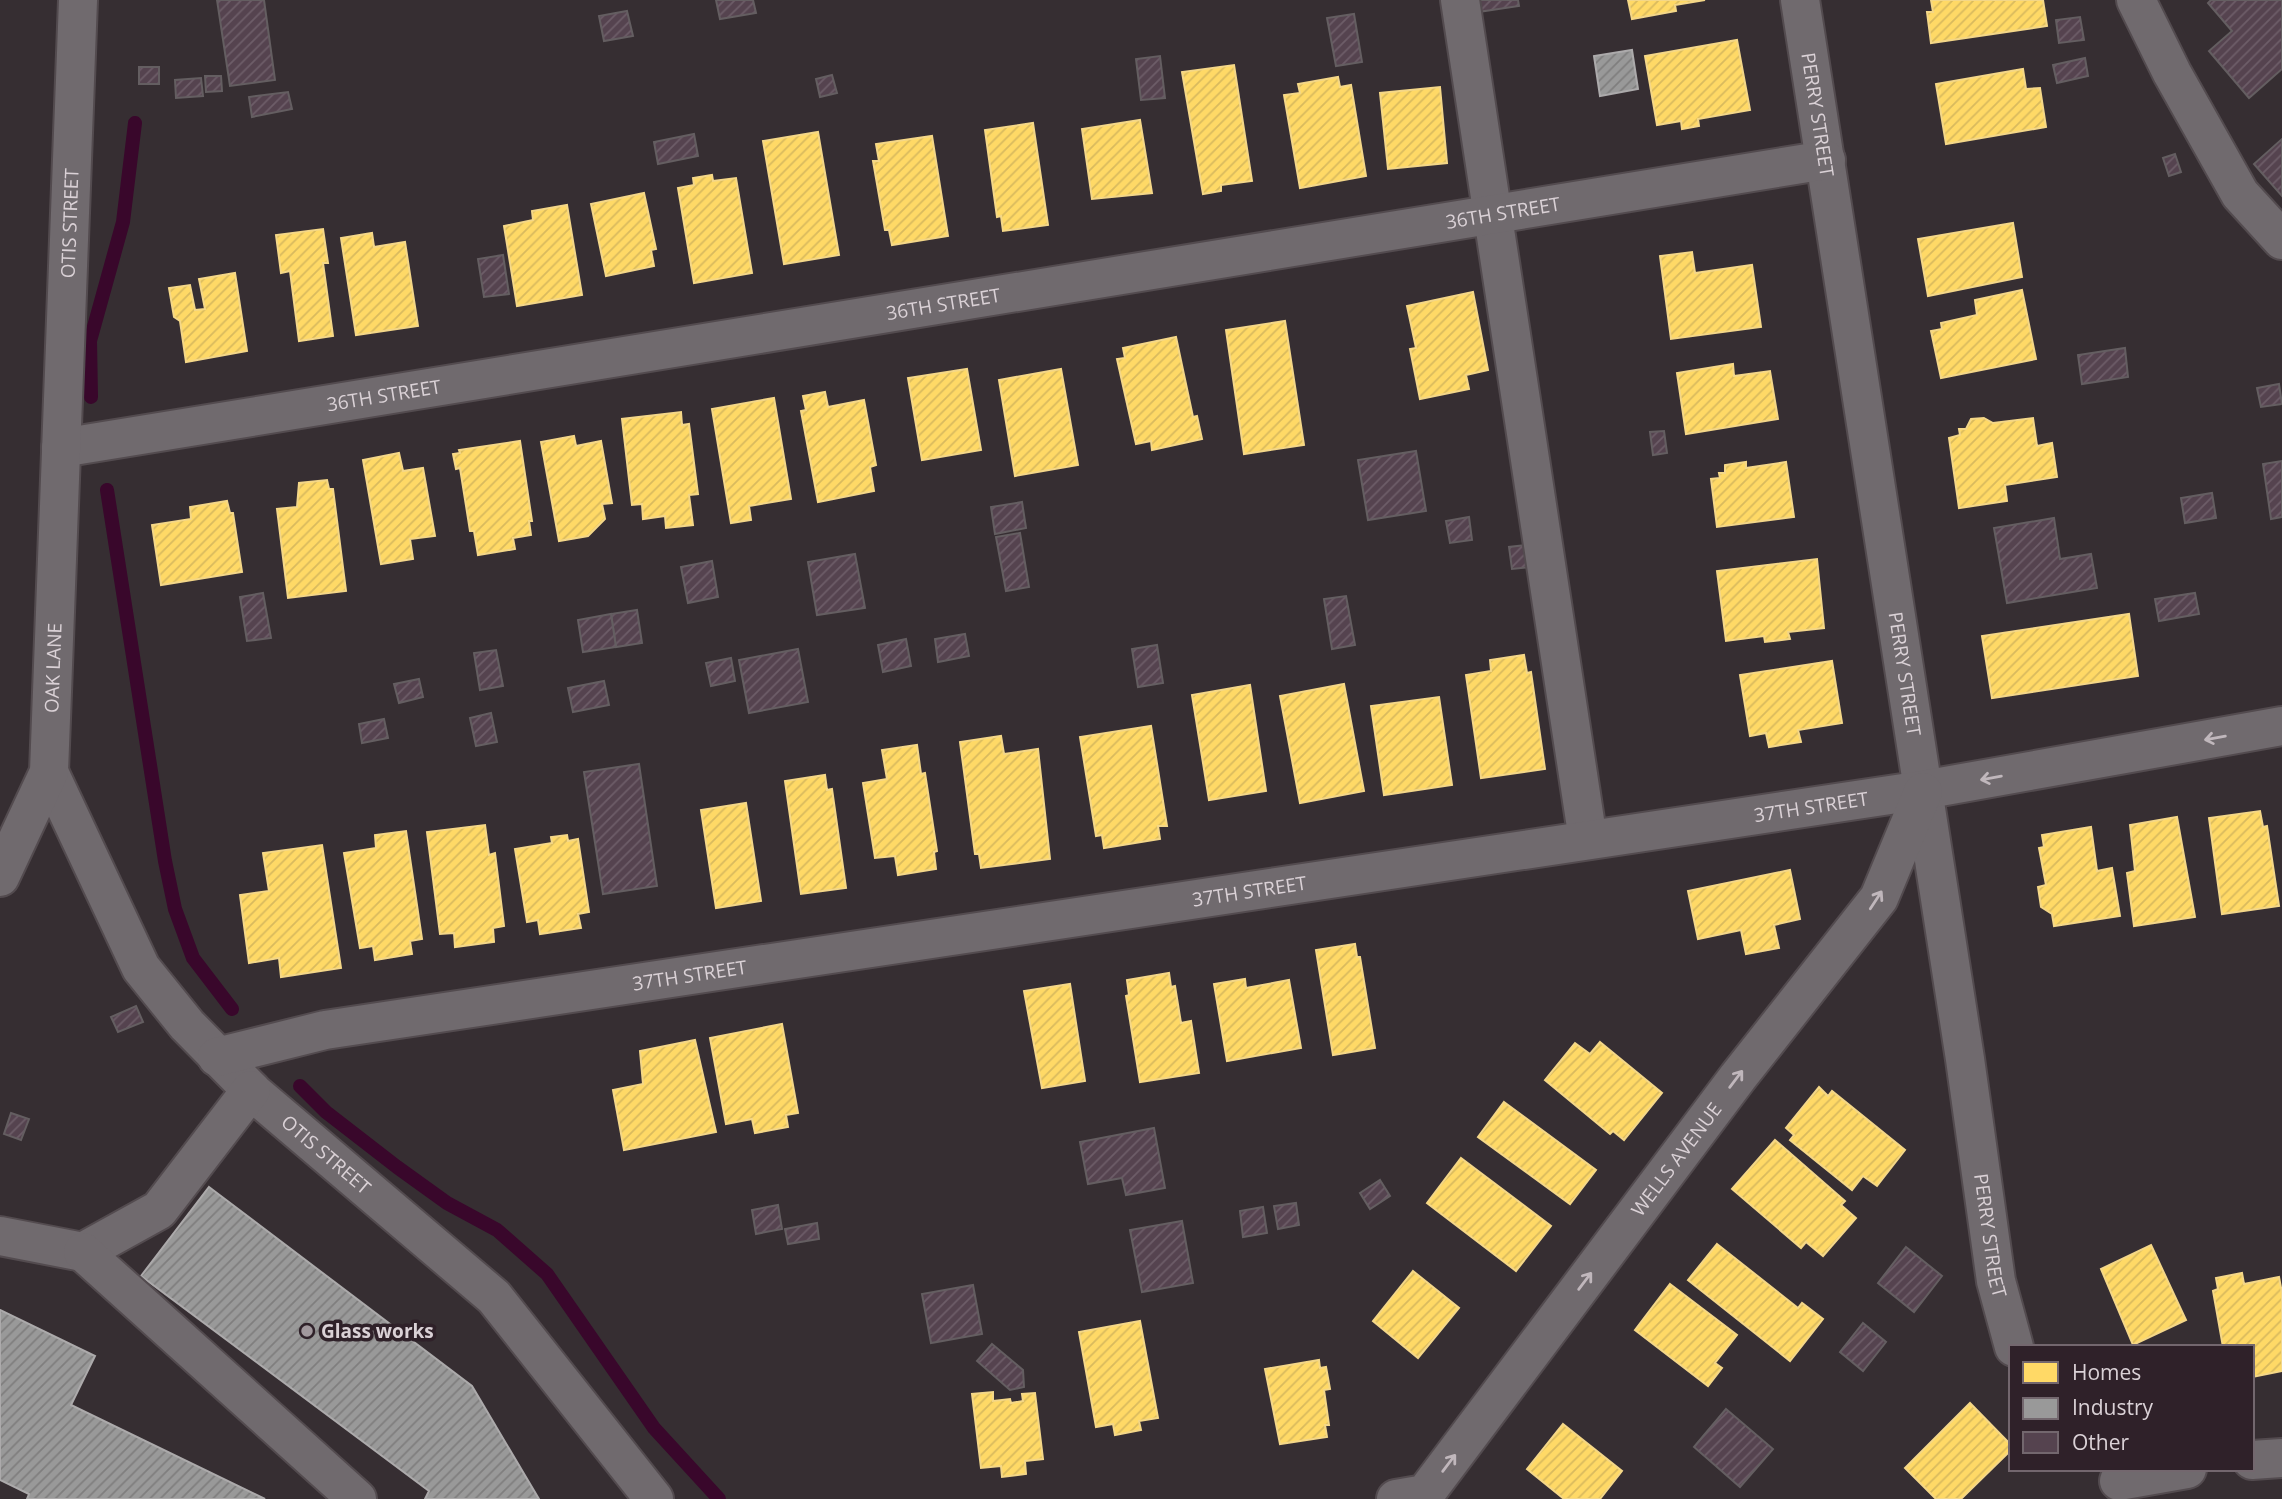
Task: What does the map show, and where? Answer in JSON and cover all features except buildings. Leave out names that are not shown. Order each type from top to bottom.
[{"type":"street","name":"OTIS STREET","points":[[61,448],[78,0]]},
{"type":"street","points":[[1460,0],[1588,840]]},
{"type":"street","name":"PERRY STREET","points":[[1800,0],[1923,790],[1996,1282],[2013,1345]]},
{"type":"street","points":[[2136,0],[2172,73],[2241,194],[2282,240]]},
{"type":"street","name":"36TH STREET","points":[[61,448],[1826,160]]},
{"type":"street","name":"OAK LANE","points":[[0,877],[49,772],[61,448]]},
{"type":"street","name":"37TH STREET","points":[[217,1057],[326,1030],[1923,790],[2282,726]]},
{"type":"street","name":"OTIS STREET","points":[[49,772],[141,968],[217,1057],[251,1090],[494,1297],[654,1499]]},
{"type":"street","name":"WELLS AVENUE","points":[[1396,1499],[1425,1494],[1738,1077],[1879,898],[1923,790]]},
{"type":"street","points":[[83,1252],[159,1210],[251,1090]]},
{"type":"street","points":[[0,1236],[83,1252],[357,1499]]},
{"type":"street","points":[[2254,1460],[2282,1458]]},
{"type":"street","points":[[2120,1483],[2178,1471]]},
{"type":"waterway","points":[[91,397],[90,341],[123,222],[135,123]]},
{"type":"waterway","points":[[107,490],[165,861],[175,909],[193,958],[232,1009]]},
{"type":"waterway","points":[[300,1086],[326,1112],[397,1167],[447,1203],[497,1230],[547,1274],[654,1428],[719,1499]]},
{"type":"place","name":"Glass works","points":[[307,1331]]}]
